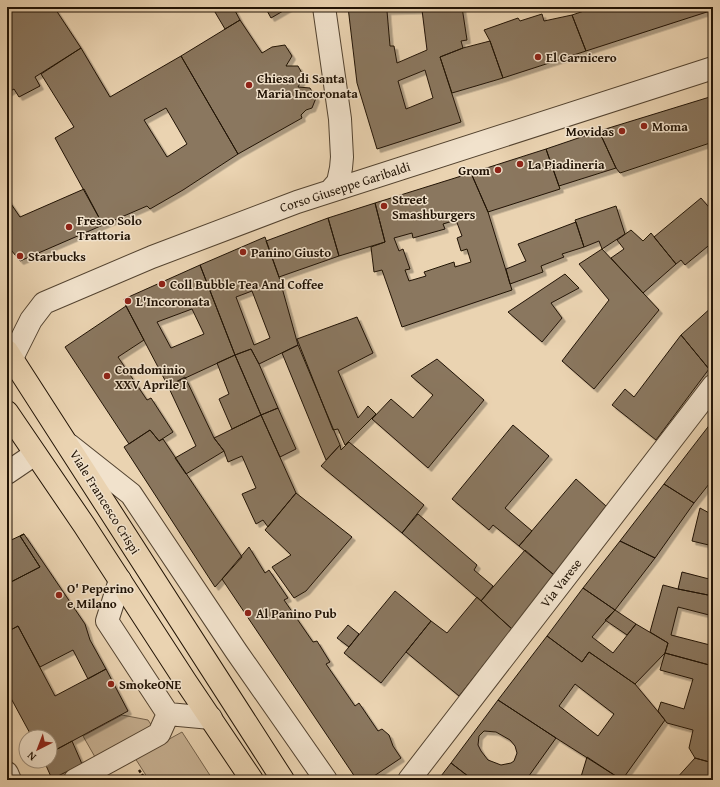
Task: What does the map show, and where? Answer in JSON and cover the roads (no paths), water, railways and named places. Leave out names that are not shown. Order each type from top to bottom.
[{"type":"main road","points":[[9,355],[67,443]]},
{"type":"main road","points":[[7,412],[252,780]]},
{"type":"main road","name":"Viale Francesco Crispi","points":[[67,443],[283,780]]},
{"type":"street","points":[[324,7],[340,118],[342,157],[338,182],[331,190]]},
{"type":"street","name":"Corso Giuseppe Garibaldi","points":[[9,355],[31,320],[44,304],[152,257],[331,190],[713,68]]},
{"type":"street","name":"Via Varese","points":[[409,780],[713,386]]},
{"type":"street","name":"Viale Francesco Crispi","points":[[67,443],[131,494],[236,651],[326,780]]},
{"type":"street","points":[[7,473],[35,454]]},
{"type":"street","points":[[120,580],[107,621],[168,714]]},
{"type":"street","points":[[168,714],[211,718]]},
{"type":"street","points":[[81,779],[160,734],[168,714]]},
{"type":"street","points":[[7,773],[10,780]]},
{"type":"place","name":"El Carnicero","points":[[538,57]]},
{"type":"place","name":"Chiesa di Santa Maria Incoronata","points":[[249,85]]},
{"type":"place","name":"Moma","points":[[644,126]]},
{"type":"place","name":"Movidas","points":[[622,131]]},
{"type":"place","name":"La Piadineria","points":[[520,164]]},
{"type":"place","name":"Grom","points":[[498,170]]},
{"type":"place","name":"Street Smashburgers","points":[[384,206]]},
{"type":"place","name":"Fresco Solo Trattoria","points":[[69,227]]},
{"type":"place","name":"Panino Giusto","points":[[243,252]]},
{"type":"place","name":"Starbucks","points":[[20,256]]},
{"type":"place","name":"Coll Bubble Tea And Coffee","points":[[162,284]]},
{"type":"place","name":"L'Incoronata","points":[[128,301]]},
{"type":"place","name":"Condominio XXV Aprile I","points":[[107,376]]},
{"type":"place","name":"O' Peperino e Milano","points":[[59,595]]},
{"type":"place","name":"Al Panino Pub","points":[[248,613]]},
{"type":"place","name":"SmokeONE","points":[[111,684]]}]
